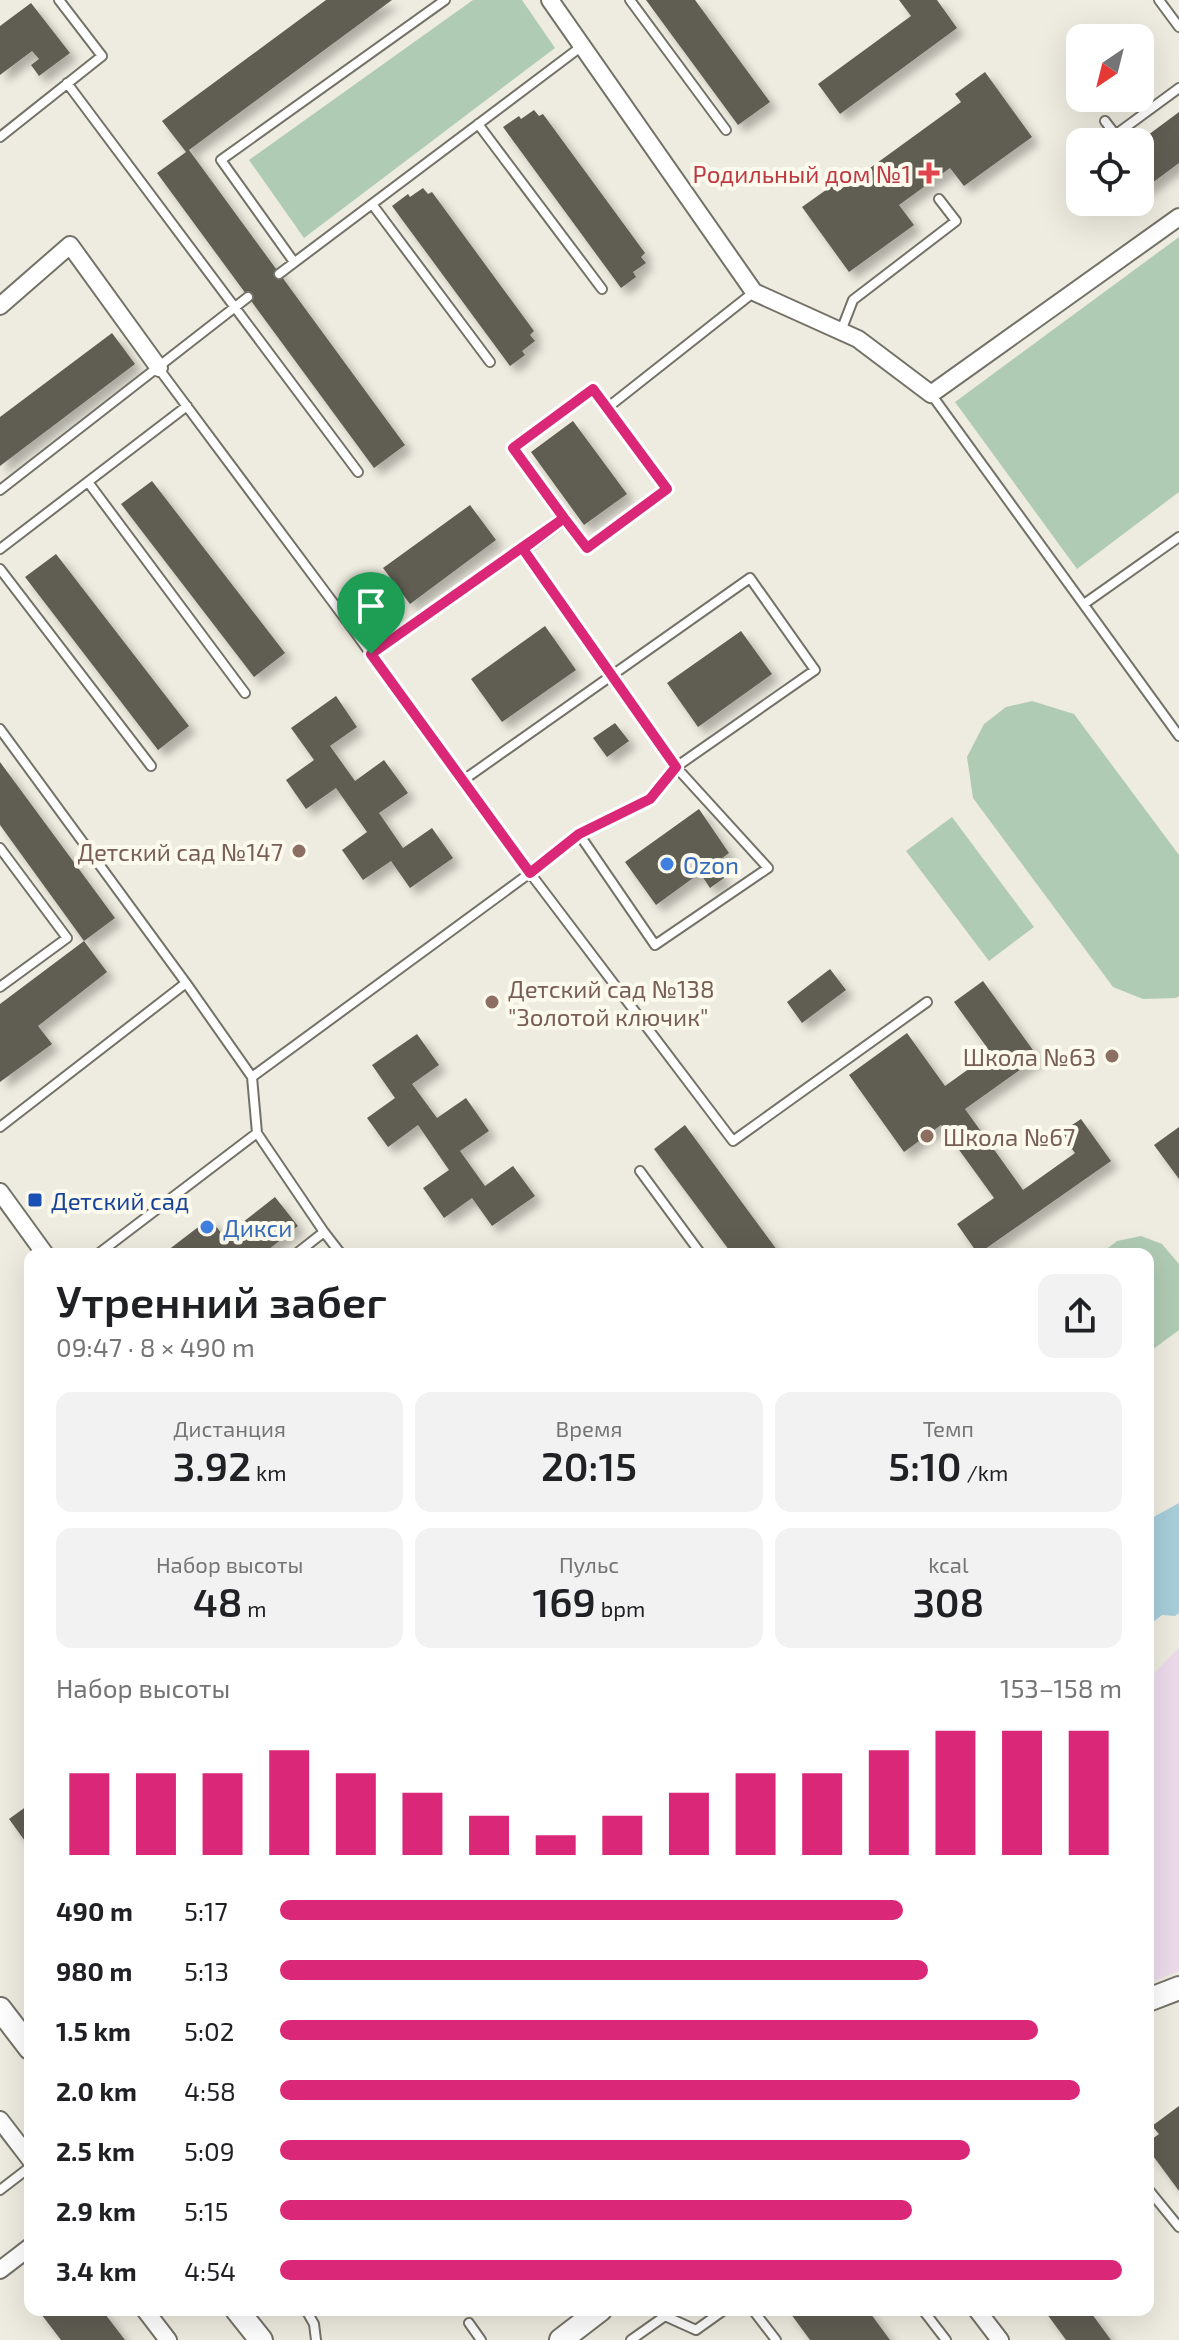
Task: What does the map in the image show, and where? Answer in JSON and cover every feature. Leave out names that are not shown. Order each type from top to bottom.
[{"type":"street","points":[[550,0],[754,292],[858,339],[931,394],[1179,217]]},
{"type":"street","points":[[0,306],[70,245],[159,368]]},
{"type":"street","points":[[523,549],[564,518]]},
{"type":"street","points":[[0,1192],[41,1248]]},
{"type":"street","points":[[1154,1998],[1179,1988]]},
{"type":"street","points":[[0,2009],[24,2040]]},
{"type":"street","points":[[0,2120],[24,2151]]},
{"type":"street","points":[[0,2270],[24,2252]]},
{"type":"street","points":[[150,2316],[168,2340]]},
{"type":"street","points":[[242,2316],[261,2340]]},
{"type":"street","points":[[561,2340],[592,2316]]},
{"type":"street","points":[[982,2316],[1000,2340]]},
{"type":"lane","points":[[0,137],[102,56],[59,0]]},
{"type":"lane","points":[[294,262],[221,160],[445,0]]},
{"type":"lane","points":[[630,0],[726,130]]},
{"type":"lane","points":[[1159,0],[1179,27]]},
{"type":"lane","points":[[279,274],[583,46]]},
{"type":"lane","points":[[67,83],[358,472]]},
{"type":"lane","points":[[1130,128],[1179,88]]},
{"type":"lane","points":[[1105,121],[1110,128]]},
{"type":"lane","points":[[478,124],[602,289]]},
{"type":"lane","points":[[841,331],[853,300],[956,221],[939,199]]},
{"type":"lane","points":[[372,204],[490,362]]},
{"type":"lane","points":[[607,408],[754,292]]},
{"type":"lane","points":[[0,490],[248,297]]},
{"type":"lane","points":[[159,368],[530,873],[733,1141],[927,1002]]},
{"type":"lane","points":[[593,389],[607,408],[667,489],[587,548],[513,448],[593,389]]},
{"type":"lane","points":[[931,394],[1179,736]]},
{"type":"lane","points":[[0,549],[187,406]]},
{"type":"lane","points":[[88,482],[245,693]]},
{"type":"lane","points":[[1084,604],[1179,537]]},
{"type":"lane","points":[[371,654],[523,549],[676,767],[768,868],[655,945],[579,834]]},
{"type":"lane","points":[[0,569],[151,766]]},
{"type":"lane","points":[[252,1077],[579,834],[650,799],[676,767],[815,670],[750,578],[462,781]]},
{"type":"lane","points":[[0,729],[252,1077],[257,1133],[336,1248]]},
{"type":"lane","points":[[0,848],[67,938],[0,987]]},
{"type":"lane","points":[[0,1127],[186,983]]},
{"type":"lane","points":[[106,1248],[257,1133]]},
{"type":"lane","points":[[640,1171],[697,1248]]},
{"type":"lane","points":[[304,1248],[324,1232]]},
{"type":"lane","points":[[0,2190],[24,2172]]},
{"type":"lane","points":[[1154,2196],[1179,2227]]},
{"type":"lane","points":[[309,2316],[316,2340]]},
{"type":"lane","points":[[631,2340],[665,2316],[696,2330],[716,2316]]},
{"type":"lane","points":[[758,2316],[776,2340]]},
{"type":"lane","points":[[928,2316],[946,2340]]},
{"type":"lane","points":[[469,2323],[481,2340]]},
{"type":"shaded area","points":[[1179,1647],[1179,1971],[1154,1981],[1154,1674]]},
{"type":"green space","points":[[473,0],[522,0],[555,48],[304,238],[249,160]]},
{"type":"green space","points":[[1179,237],[1179,492],[1077,569],[955,402]]},
{"type":"green space","points":[[1032,701],[1074,714],[1179,855],[1179,996],[1176,998],[1143,999],[1113,987],[973,798],[967,757],[984,724],[1006,707]]},
{"type":"green space","points":[[952,817],[1034,927],[989,961],[906,851]]},
{"type":"green space","points":[[1141,1236],[1162,1244],[1179,1264],[1179,1330],[1154,1349],[1154,1248],[1108,1248],[1117,1241]]},
{"type":"water","points":[[1179,1503],[1179,1613],[1175,1616],[1162,1615],[1154,1621],[1154,1517]]},
{"type":"building","points":[[326,0],[392,0],[189,150],[405,445],[374,468],[157,173],[186,152],[162,121]]},
{"type":"building","points":[[646,0],[695,0],[770,102],[738,125]]},
{"type":"building","points":[[899,0],[937,0],[957,28],[840,114],[818,84],[911,16]]},
{"type":"building","points":[[31,3],[70,53],[39,76],[31,65],[39,59],[32,51],[0,75],[0,26]]},
{"type":"building","name":"Родильный дом №1","points":[[985,72],[1032,137],[964,186],[950,168],[899,205],[914,225],[849,272],[802,207],[833,185],[837,192],[961,102],[955,94]]},
{"type":"building","points":[[534,110],[539,116],[543,114],[645,253],[641,257],[646,263],[633,272],[636,277],[621,288],[503,127]]},
{"type":"building","points":[[1179,112],[1179,163],[1154,182],[1154,131]]},
{"type":"building","points":[[423,188],[428,194],[432,192],[534,331],[530,335],[535,341],[522,351],[525,355],[510,366],[392,206]]},
{"type":"building","points":[[112,333],[135,364],[0,466],[0,417]]},
{"type":"building","points":[[573,421],[627,494],[584,525],[531,452]]},
{"type":"building","points":[[152,481],[285,653],[254,677],[121,504]]},
{"type":"building","points":[[470,505],[496,540],[410,604],[383,568]]},
{"type":"building","points":[[56,554],[189,726],[158,750],[25,577]]},
{"type":"building","points":[[545,626],[576,670],[502,722],[471,679]]},
{"type":"building","points":[[741,631],[772,674],[698,727],[667,683]]},
{"type":"building","points":[[336,696],[357,727],[330,746],[355,781],[384,760],[408,793],[379,813],[403,848],[432,828],[453,858],[410,888],[391,861],[363,880],[342,850],[367,832],[336,788],[306,809],[286,780],[314,760],[291,728]]},
{"type":"building","points":[[615,723],[629,741],[607,757],[593,738]]},
{"type":"building","points":[[0,762],[115,918],[84,941],[0,825]]},
{"type":"building","points":[[699,809],[729,853],[714,864],[724,878],[710,888],[700,873],[656,905],[625,862]]},
{"type":"building","points":[[84,941],[107,972],[38,1026],[52,1044],[0,1082],[0,1004]]},
{"type":"building","points":[[830,969],[846,990],[802,1023],[787,1002]]},
{"type":"building","points":[[983,981],[1038,1057],[965,1109],[1023,1190],[1075,1153],[1060,1133],[1081,1119],[1111,1161],[987,1248],[974,1248],[957,1224],[994,1198],[941,1125],[904,1152],[849,1075],[907,1033],[945,1086],[991,1053],[954,1002]]},
{"type":"building","points":[[417,1034],[439,1065],[412,1084],[437,1118],[466,1098],[489,1131],[460,1151],[485,1186],[513,1166],[535,1196],[492,1226],[472,1198],[444,1218],[423,1188],[449,1170],[418,1125],[388,1147],[367,1118],[395,1098],[372,1065]]},
{"type":"building","points":[[685,1125],[776,1248],[728,1248],[654,1149]]},
{"type":"building","points":[[1179,1127],[1179,1179],[1154,1145]]},
{"type":"building","points":[[275,1197],[298,1226],[270,1248],[171,1248],[210,1218],[224,1237]]},
{"type":"building","points":[[24,1808],[24,1840],[9,1819]]},
{"type":"building","points":[[1179,2106],[1179,2191],[1154,2157],[1154,2138],[1159,2134],[1154,2125]]},
{"type":"building","points":[[43,2316],[107,2316],[125,2340],[61,2340]]},
{"type":"building","points":[[792,2316],[872,2316],[890,2340],[810,2340]]},
{"type":"building","points":[[1048,2316],[1093,2316],[1111,2340],[1066,2340]]},
{"type":"place","name":"Родильный дом №1","points":[[929,173]]},
{"type":"place","name":"Детский сад №147","points":[[299,851]]},
{"type":"place","name":"Ozon","points":[[667,864]]},
{"type":"place","name":"Детский сад №138 \"Золотой ключик\"","points":[[492,1002]]},
{"type":"place","name":"Школа №63","points":[[1112,1056]]},
{"type":"place","name":"Школа №67","points":[[927,1136]]},
{"type":"place","name":"Детский сад","points":[[35,1200]]},
{"type":"place","name":"Дикси","points":[[207,1227]]},
{"type":"route","points":[[371,654],[530,873],[579,834],[650,799],[676,767],[523,549],[564,518],[513,448],[593,389],[667,489],[587,548],[564,518],[371,654]]}]
